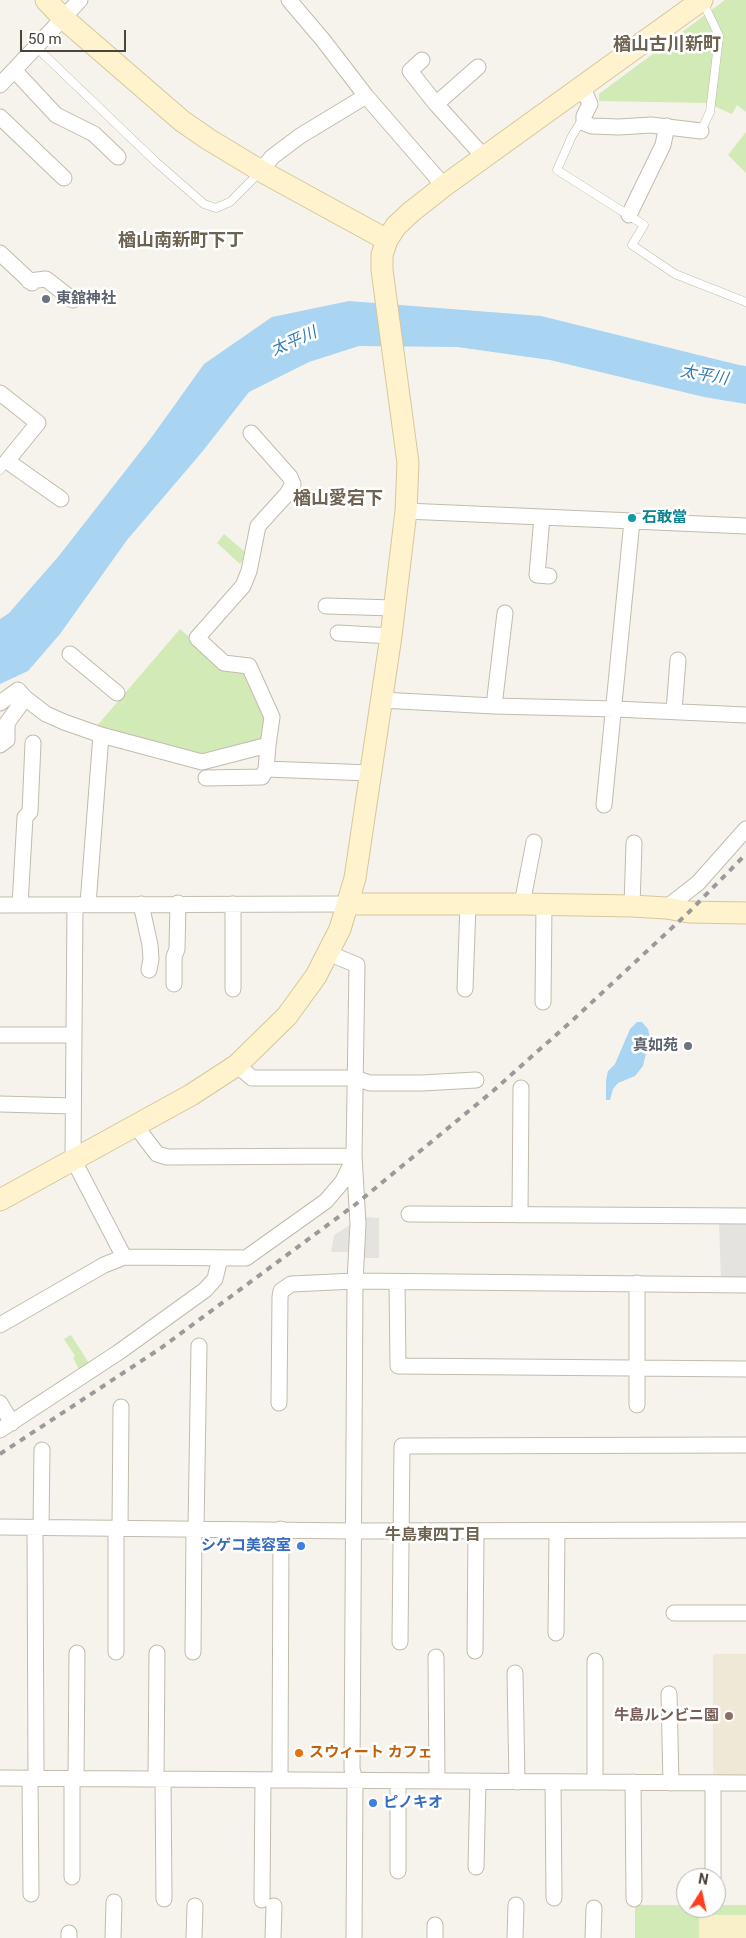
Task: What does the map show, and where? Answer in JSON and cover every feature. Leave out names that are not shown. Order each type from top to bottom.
[{"type":"street","points":[[46,0],[182,121],[261,171],[387,240]]},
{"type":"street","points":[[0,85],[80,0]]},
{"type":"street","points":[[289,0],[366,96],[444,186]]},
{"type":"street","points":[[0,1200],[191,1095],[237,1065],[287,1016],[316,976],[340,929],[355,878],[391,636],[406,511],[408,463],[382,254],[387,240],[396,226],[444,186],[702,0]]},
{"type":"street","points":[[422,60],[410,71],[436,104],[484,157]]},
{"type":"street","points":[[436,104],[478,67]]},
{"type":"street","points":[[14,70],[56,115],[94,134],[118,157]]},
{"type":"street","points":[[582,86],[590,104],[584,116],[584,123],[592,126],[667,126],[701,131]]},
{"type":"street","points":[[261,171],[272,156],[300,136],[366,96]]},
{"type":"street","points":[[0,117],[64,178]]},
{"type":"street","points":[[628,215],[663,145],[667,126]]},
{"type":"street","points":[[0,252],[30,282],[46,279],[73,300]]},
{"type":"street","points":[[0,393],[38,423],[4,466],[61,499]]},
{"type":"street","points":[[206,778],[262,776],[266,770],[272,717],[249,666],[224,664],[197,638],[242,586],[249,571],[258,526],[287,494],[293,484],[290,477],[251,433]]},
{"type":"street","points":[[406,511],[746,526]]},
{"type":"street","points":[[542,517],[537,575],[549,576]]},
{"type":"street","points":[[604,805],[615,709],[632,521]]},
{"type":"street","points":[[326,606],[394,608]]},
{"type":"street","points":[[494,706],[505,612]]},
{"type":"street","points":[[338,633],[391,636]]},
{"type":"street","points":[[70,654],[117,693]]},
{"type":"street","points":[[674,712],[678,660]]},
{"type":"street","points":[[0,703],[18,690],[25,698],[46,714],[64,722],[101,735],[202,762],[268,745]]},
{"type":"street","points":[[0,745],[7,740],[7,723],[25,698]]},
{"type":"street","points":[[381,700],[746,715]]},
{"type":"street","points":[[101,735],[81,905],[73,1035],[72,1159],[124,1257]]},
{"type":"street","points":[[20,905],[25,817],[30,812],[33,743]]},
{"type":"street","points":[[266,770],[370,773]]},
{"type":"street","points":[[666,908],[698,883],[746,829]]},
{"type":"street","points":[[522,904],[534,842]]},
{"type":"street","points":[[632,906],[634,843]]},
{"type":"street","points":[[0,905],[348,904],[395,902],[632,906],[666,908],[689,912],[746,913]]},
{"type":"street","points":[[174,984],[178,903]]},
{"type":"street","points":[[141,904],[150,944],[151,960],[149,970]]},
{"type":"street","points":[[233,904],[233,989]]},
{"type":"street","points":[[466,989],[468,904]]},
{"type":"street","points":[[543,1002],[544,905]]},
{"type":"street","points":[[328,953],[357,965],[354,1156],[358,1224],[355,1281],[352,1769],[355,1780],[354,1938]]},
{"type":"street","points":[[0,1035],[73,1035]]},
{"type":"street","points":[[237,1065],[252,1078],[355,1078],[370,1083],[476,1080]]},
{"type":"street","points":[[520,1215],[521,1088]]},
{"type":"street","points":[[0,1104],[73,1106]]},
{"type":"street","points":[[134,1125],[157,1154],[168,1157],[354,1156]]},
{"type":"street","points":[[0,1325],[104,1265],[124,1257],[246,1258],[326,1201],[343,1181],[354,1156]]},
{"type":"street","points":[[409,1214],[746,1216]]},
{"type":"street","points":[[0,1403],[6,1426],[119,1352],[205,1290],[215,1279],[220,1258]]},
{"type":"street","points":[[279,1403],[281,1291],[291,1284],[355,1281],[746,1285]]},
{"type":"street","points":[[397,1282],[398,1366],[746,1369]]},
{"type":"street","points":[[637,1283],[637,1405]]},
{"type":"street","points":[[193,1652],[199,1346]]},
{"type":"street","points":[[116,1652],[121,1407]]},
{"type":"street","points":[[400,1642],[402,1446],[746,1445]]},
{"type":"street","points":[[31,1894],[38,1528],[42,1450]]},
{"type":"street","points":[[0,1527],[354,1531],[746,1530]]},
{"type":"street","points":[[280,1529],[280,1780]]},
{"type":"street","points":[[475,1651],[476,1531]]},
{"type":"street","points":[[556,1633],[557,1531]]},
{"type":"street","points":[[674,1613],[746,1613]]},
{"type":"street","points":[[72,1877],[77,1652]]},
{"type":"street","points":[[157,1653],[159,1779],[164,1899]]},
{"type":"street","points":[[436,1657],[437,1781]]},
{"type":"street","points":[[595,1662],[595,1782]]},
{"type":"street","points":[[516,1673],[517,1782]]},
{"type":"street","points":[[669,1694],[671,1783]]},
{"type":"street","points":[[0,1778],[746,1783]]},
{"type":"street","points":[[263,1780],[268,1903],[273,1938]]},
{"type":"street","points":[[398,1781],[398,1871]]},
{"type":"street","points":[[476,1867],[478,1782]]},
{"type":"street","points":[[553,1782],[554,1898]]},
{"type":"street","points":[[632,1782],[634,1899]]},
{"type":"street","points":[[713,1783],[714,1868]]},
{"type":"street","points":[[114,1902],[114,1938]]},
{"type":"street","points":[[515,1938],[516,1905]]},
{"type":"street","points":[[194,1938],[195,1906]]},
{"type":"street","points":[[593,1938],[594,1908]]},
{"type":"lane","points":[[701,131],[710,112],[719,36],[702,0]]},
{"type":"lane","points":[[36,47],[156,162],[204,204],[216,208],[230,202],[261,171]]},
{"type":"lane","points":[[584,116],[572,136],[557,170],[644,225],[632,245],[675,274],[746,302]]},
{"type":"shaded area","points":[[365,1217],[379,1218],[379,1258],[365,1258]]},
{"type":"shaded area","points":[[719,1224],[746,1224],[746,1279],[721,1279]]},
{"type":"shaded area","points":[[350,1225],[350,1252],[331,1252],[334,1235]]},
{"type":"shaded area","name":"牛島ルンビニ園","points":[[713,1654],[746,1654],[746,1778],[713,1778]]},
{"type":"green space","points":[[725,0],[746,0],[746,112],[737,105],[732,114],[707,103],[599,101],[599,94]]},
{"type":"green space","points":[[746,132],[746,173],[728,155]]},
{"type":"green space","points":[[224,534],[244,551],[243,560],[240,564],[217,543]]},
{"type":"green space","points":[[180,629],[226,669],[246,670],[268,715],[264,743],[202,759],[95,728]]},
{"type":"green space","points":[[71,1335],[89,1363],[79,1369],[73,1358],[75,1356],[64,1339]]},
{"type":"green space","points":[[635,1905],[676,1905],[676,1918],[726,1918],[726,1905],[746,1905],[746,1938],[635,1938]]},
{"type":"sand","points":[[726,1915],[746,1915],[746,1938],[699,1938],[699,1918],[726,1918]]},
{"type":"water","name":"太平川","points":[[349,301],[541,316],[746,366],[746,404],[704,397],[550,360],[457,347],[359,346],[309,362],[249,392],[202,452],[127,540],[60,634],[28,671],[0,684],[0,619],[9,613],[58,557],[151,438],[204,364],[272,317]]},
{"type":"water","points":[[637,1022],[642,1022],[648,1029],[650,1037],[643,1066],[635,1076],[618,1083],[613,1089],[610,1100],[606,1100],[608,1071],[615,1064],[630,1029]]},
{"type":"railway","points":[[0,1454],[161,1348],[356,1204],[493,1091],[575,1018],[689,912],[746,854]]},
{"type":"place","name":"東舘神社","points":[[46,299]]},
{"type":"place","name":"石敢當","points":[[632,518]]},
{"type":"place","name":"真如苑","points":[[688,1046]]},
{"type":"place","name":"シゲコ美容室","points":[[301,1546]]},
{"type":"place","name":"牛島ルンビニ園","points":[[729,1716]]},
{"type":"place","name":"スウィート カフェ","points":[[299,1753]]},
{"type":"place","name":"ピノキオ","points":[[373,1803]]},
{"type":"district","name":"楢山古川新町","points":[[667,45]]},
{"type":"district","name":"楢山南新町下丁","points":[[181,241]]},
{"type":"district","name":"楢山愛宕下","points":[[338,499]]},
{"type":"district","name":"牛島東四丁目","points":[[433,1536]]}]
